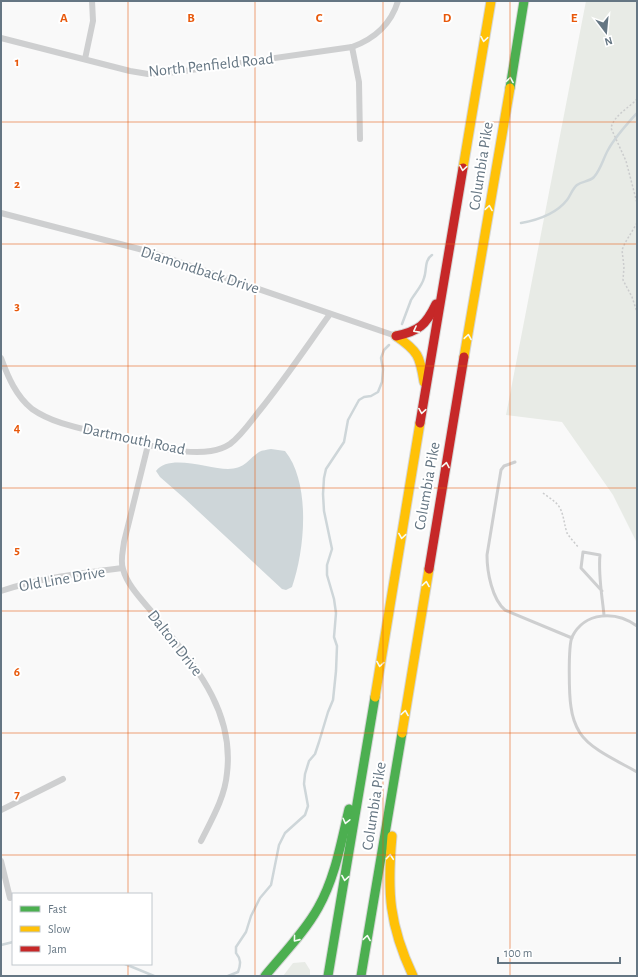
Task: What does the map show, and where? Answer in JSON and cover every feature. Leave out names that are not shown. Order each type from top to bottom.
[{"type":"highway","name":"Columbia Pike","points":[[328,976],[491,1]]},
{"type":"highway","name":"Columbia Pike","points":[[361,976],[524,1]]},
{"type":"highway","points":[[396,336],[411,334],[423,327],[428,322],[443,290]]},
{"type":"highway","points":[[396,336],[408,344],[417,353],[421,365],[425,394]]},
{"type":"highway","points":[[265,976],[308,923],[326,891],[339,850],[377,687]]},
{"type":"highway","points":[[401,734],[389,865],[389,899],[397,938],[413,976]]},
{"type":"street","points":[[85,59],[93,21],[92,1]]},
{"type":"street","name":"North Penfield Road","points":[[1,38],[130,71],[154,74],[177,72],[352,47],[363,43],[379,31],[391,16],[398,1]]},
{"type":"street","points":[[352,47],[359,82],[360,138]]},
{"type":"street","name":"Diamondback Drive","points":[[1,213],[147,251],[396,336]]},
{"type":"street","name":"Dartmouth Road","points":[[1,358],[17,392],[24,401],[42,415],[69,425],[148,445],[181,451],[210,452],[222,448],[242,434],[277,389],[330,314]]},
{"type":"street","points":[[122,568],[124,542],[148,445]]},
{"type":"street","name":"Old Line Drive","points":[[1,591],[28,583],[122,568]]},
{"type":"street","name":"Dalton Drive","points":[[122,568],[143,601],[203,678],[223,723],[226,742],[227,773],[219,804],[202,841]]},
{"type":"street","points":[[1,810],[63,779]]},
{"type":"street","points":[[1,861],[10,898]]},
{"type":"lane","points":[[515,462],[504,466],[502,470],[487,555],[488,568],[494,594],[500,606],[505,610],[572,638]]},
{"type":"lane","points":[[602,591],[581,568],[583,552],[600,555],[599,563],[602,591],[604,615]]},
{"type":"lane","points":[[637,626],[626,618],[604,615],[593,618],[584,623],[577,630],[572,638],[570,651],[571,706],[580,733],[595,748],[637,772]]},
{"type":"path","points":[[637,99],[622,112],[610,128],[620,146],[630,173],[637,203]]},
{"type":"path","points":[[637,223],[624,243],[622,250],[624,280],[637,312]]},
{"type":"path","points":[[543,493],[559,507],[563,513],[566,531],[569,537],[583,552]]},
{"type":"shaded area","points":[[586,1],[637,1],[637,543],[613,495],[562,422],[506,415]]},
{"type":"shaded area","points":[[271,449],[285,451],[293,465],[299,481],[302,498],[303,517],[300,555],[292,587],[286,590],[282,589],[160,477],[156,471],[162,466],[179,462],[228,469],[234,468],[242,466],[260,451]]},
{"type":"shaded area","points":[[305,962],[310,970],[310,976],[283,976],[293,963]]},
{"type":"waterway","points":[[521,223],[552,213],[563,205],[577,185],[594,177],[614,140],[637,113]]},
{"type":"waterway","points":[[402,324],[411,300],[423,281],[429,257],[432,255]]},
{"type":"waterway","points":[[228,976],[238,972],[240,962],[236,953],[236,947],[246,932],[251,916],[260,898],[271,885],[279,845],[285,833],[305,815],[308,806],[304,784],[305,774],[309,761],[315,754],[333,700],[336,671],[337,646],[334,637],[336,613],[334,599],[327,575],[327,565],[332,549],[324,511],[324,478],[326,469],[344,442],[348,420],[359,400],[378,392],[382,382],[383,369],[381,358],[384,350],[389,345]]},
{"type":"waterway","points":[[1,945],[12,942]]},
{"type":"waterway","points":[[127,965],[154,976]]},
{"type":"traffic: fast","points":[[510,88],[524,1]]},
{"type":"traffic: fast","points":[[328,976],[375,697]]},
{"type":"traffic: fast","points":[[361,976],[402,733]]},
{"type":"traffic: fast","points":[[265,976],[306,926],[324,897],[337,860],[349,809]]},
{"type":"traffic: slow","points":[[463,168],[491,1]]},
{"type":"traffic: slow","points":[[464,357],[510,88]]},
{"type":"traffic: slow","points":[[396,336],[409,346],[417,355],[424,382]]},
{"type":"traffic: slow","points":[[375,697],[420,423]]},
{"type":"traffic: slow","points":[[402,733],[429,569]]},
{"type":"traffic: slow","points":[[392,836],[390,856],[390,891],[394,924],[405,958],[413,976]]},
{"type":"traffic: jam","points":[[420,423],[463,168]]},
{"type":"traffic: jam","points":[[396,336],[411,332],[421,326],[429,317],[436,304]]},
{"type":"traffic: jam","points":[[429,569],[464,357]]}]
